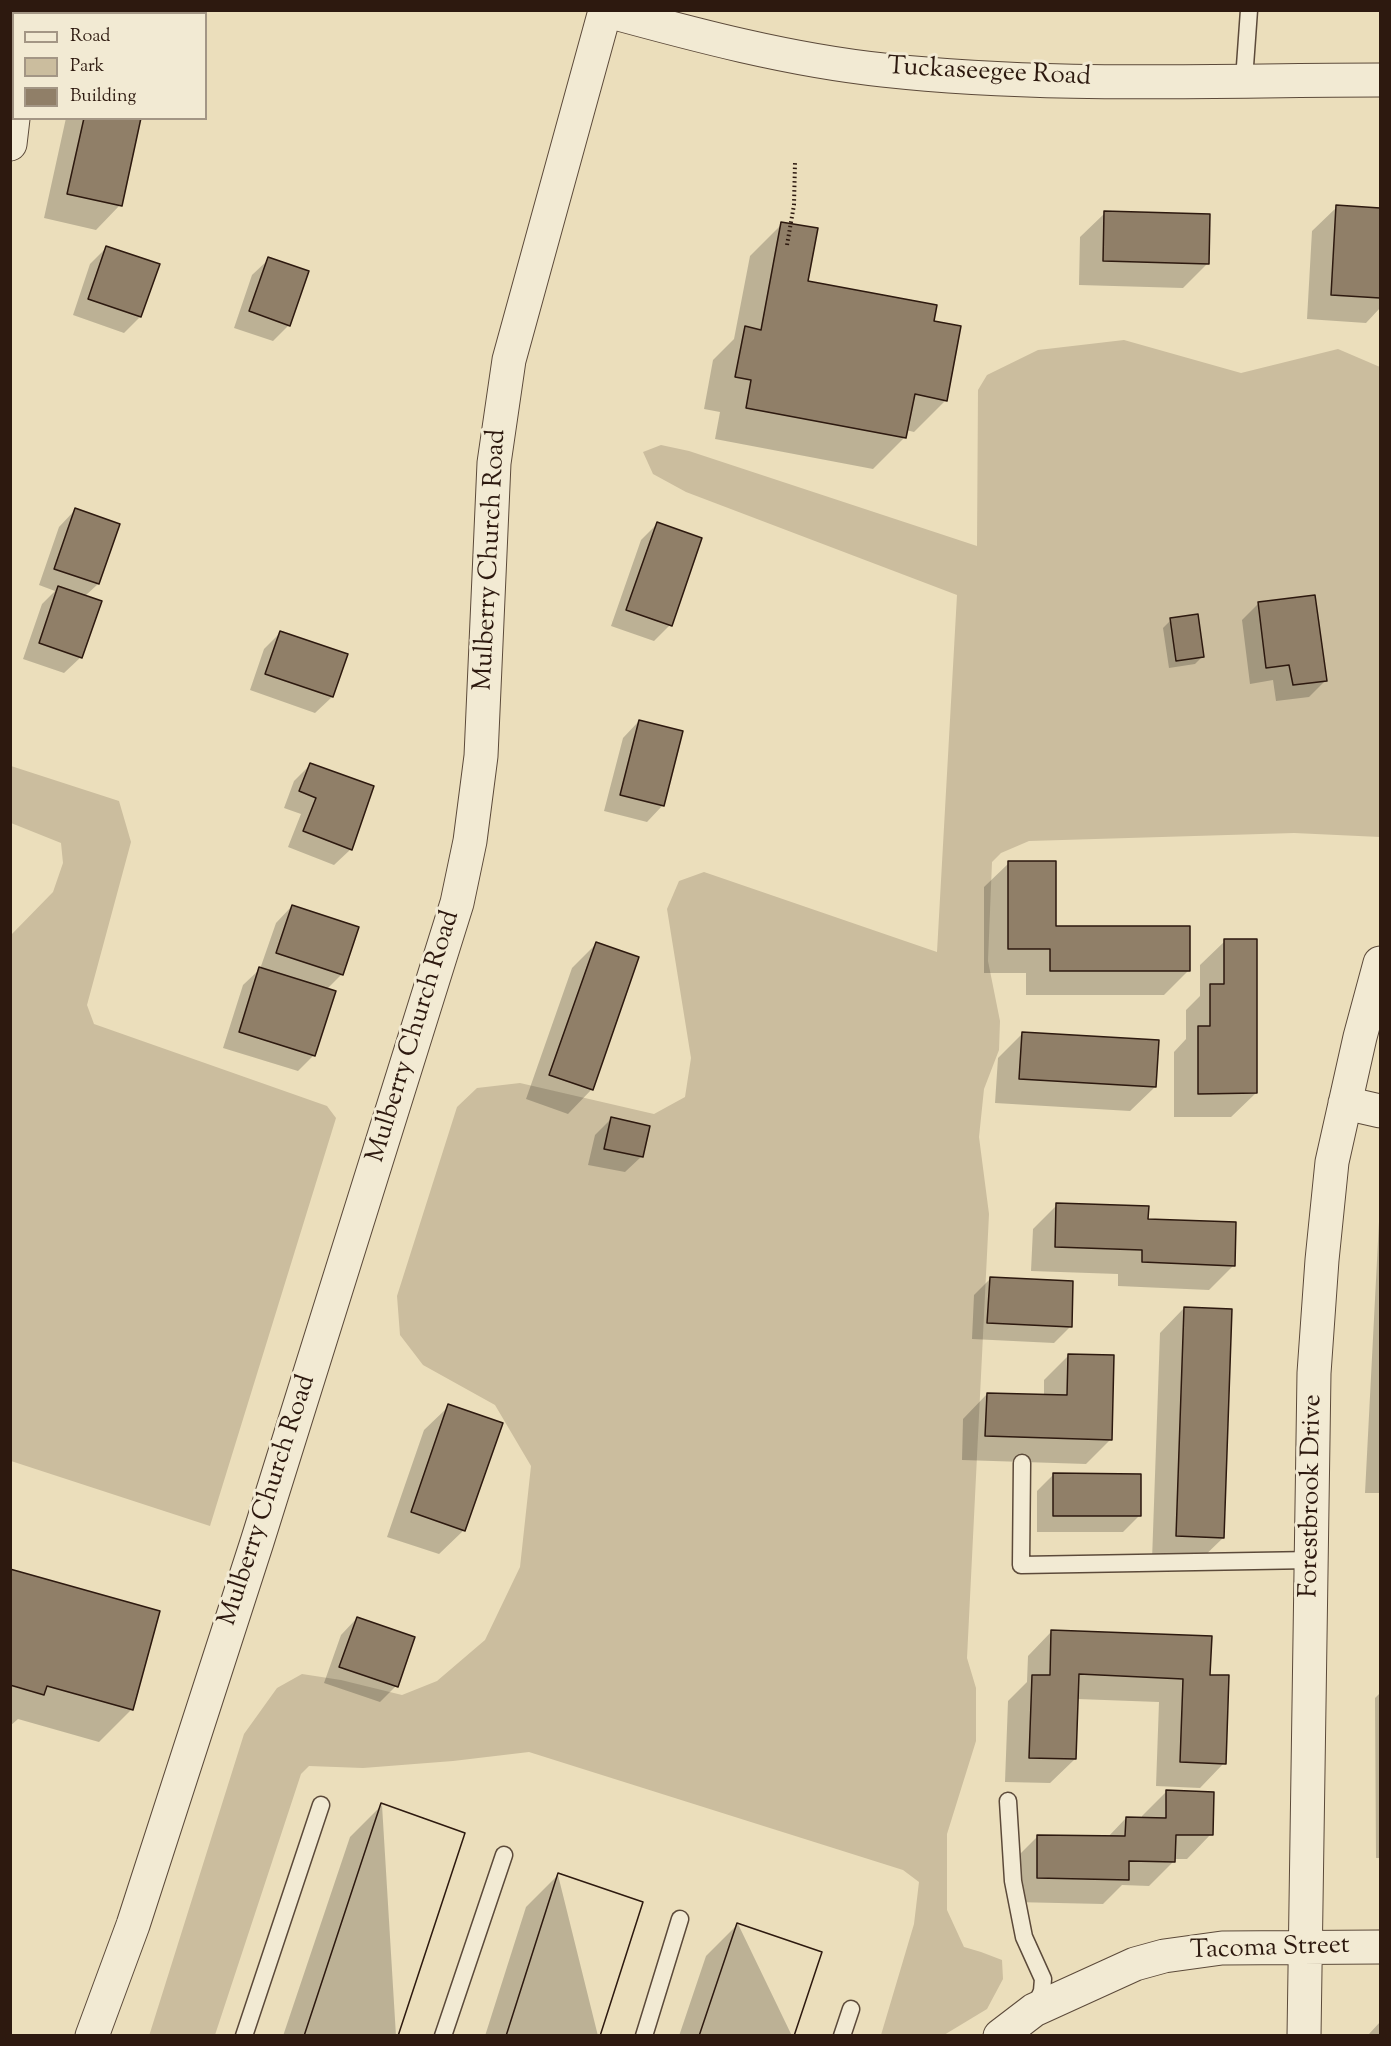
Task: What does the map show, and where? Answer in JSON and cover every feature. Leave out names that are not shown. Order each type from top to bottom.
[{"type":"street","name":"Tuckaseegee Road","points":[[605,11],[776,52],[881,70],[1009,81],[1380,80]]},
{"type":"street","name":"Mulberry Church Road","points":[[92,2036],[133,1925],[254,1554],[457,903],[470,841],[481,756],[494,463],[509,360],[605,11]]},
{"type":"street","points":[[10,144],[13,120]]},
{"type":"street","name":"Forestbrook Drive","points":[[1304,2036],[1314,1373],[1322,1260],[1332,1162],[1360,1037],[1380,963]]},
{"type":"street","points":[[1345,1103],[1380,1111]]},
{"type":"street","name":"Tacoma Street","points":[[1000,2036],[1036,2023],[1135,1964],[1164,1956],[1222,1948],[1380,1947]]},
{"type":"lane","points":[[1244,80],[1249,10]]},
{"type":"lane","points":[[1022,1462],[1021,1565],[1312,1560]]},
{"type":"lane","points":[[1008,1801],[1012,1881],[1024,1937],[1043,1979],[1036,2023]]},
{"type":"lane","points":[[244,2036],[321,1805]]},
{"type":"lane","points":[[443,2036],[504,1855]]},
{"type":"lane","points":[[644,2036],[680,1919]]},
{"type":"lane","points":[[842,2036],[851,2009]]},
{"type":"path","points":[[787,245],[794,205],[795,163]]},
{"type":"green space","points":[[1124,340],[1241,373],[1338,349],[1380,367],[1380,837],[1294,833],[1029,841],[1001,853],[992,862],[988,961],[1000,1021],[999,1050],[984,1089],[979,1137],[989,1214],[967,1658],[976,1688],[976,1741],[947,1834],[947,1910],[964,1947],[1002,1960],[1003,1979],[987,2009],[944,2035],[881,2035],[914,1924],[919,1882],[903,1870],[529,1752],[363,1768],[309,1766],[301,1774],[215,2035],[149,2036],[244,1734],[277,1688],[302,1674],[341,1680],[402,1695],[437,1681],[485,1640],[520,1567],[531,1466],[495,1405],[423,1365],[400,1335],[397,1296],[457,1107],[477,1088],[520,1083],[654,1114],[685,1097],[691,1058],[667,909],[679,881],[704,872],[937,952],[957,595],[686,492],[653,474],[643,452],[661,445],[689,451],[977,546],[978,390],[987,375],[1038,350]]},
{"type":"green space","points":[[11,766],[119,801],[131,842],[87,1005],[94,1024],[327,1106],[336,1118],[210,1526],[11,1461],[11,935],[53,892],[63,863],[61,843],[11,823]]},
{"type":"building","points":[[110,10],[202,10],[202,12],[114,12]]},
{"type":"building","points":[[84,120],[141,120],[122,206],[67,194]]},
{"type":"building","points":[[1336,205],[1380,208],[1380,298],[1331,295]]},
{"type":"building","points":[[1104,211],[1210,214],[1209,264],[1103,261]]},
{"type":"building","points":[[781,222],[818,228],[808,281],[937,305],[934,321],[961,326],[947,401],[915,394],[906,438],[746,408],[751,380],[735,377],[745,326],[761,330]]},
{"type":"building","points":[[106,246],[160,264],[141,317],[88,299]]},
{"type":"building","points":[[268,257],[309,271],[290,326],[249,311]]},
{"type":"building","points":[[75,508],[120,524],[99,584],[54,569]]},
{"type":"building","points":[[657,522],[702,538],[672,626],[626,610]]},
{"type":"building","points":[[58,586],[102,601],[82,658],[39,643]]},
{"type":"building","points":[[1315,595],[1327,681],[1293,685],[1289,665],[1266,668],[1258,602]]},
{"type":"building","points":[[1198,614],[1204,657],[1176,661],[1170,618]]},
{"type":"building","points":[[280,631],[348,654],[333,697],[265,674]]},
{"type":"building","points":[[639,720],[683,731],[664,806],[620,795]]},
{"type":"building","points":[[310,763],[374,786],[352,850],[303,831],[316,798],[299,791]]},
{"type":"building","points":[[1008,861],[1056,861],[1056,926],[1190,926],[1190,971],[1050,971],[1050,949],[1008,949]]},
{"type":"building","points":[[292,905],[359,927],[343,975],[276,953]]},
{"type":"building","points":[[1224,939],[1257,939],[1257,1093],[1198,1094],[1198,1026],[1210,1026],[1210,984],[1224,984]]},
{"type":"building","points":[[596,942],[639,957],[593,1090],[549,1075]]},
{"type":"building","points":[[259,967],[336,991],[315,1056],[239,1032]]},
{"type":"building","points":[[1022,1032],[1159,1040],[1156,1087],[1019,1079]]},
{"type":"building","points":[[611,1117],[650,1126],[643,1157],[604,1149]]},
{"type":"building","points":[[1056,1203],[1149,1206],[1148,1219],[1236,1222],[1235,1266],[1142,1262],[1142,1250],[1055,1247]]},
{"type":"building","points":[[990,1277],[1073,1281],[1072,1327],[987,1323]]},
{"type":"building","points":[[1184,1307],[1232,1309],[1224,1538],[1176,1536]]},
{"type":"building","points":[[1068,1354],[1114,1355],[1112,1440],[985,1436],[987,1393],[1067,1395]]},
{"type":"building","points":[[448,1404],[503,1423],[465,1531],[411,1512]]},
{"type":"building","points":[[1053,1473],[1141,1474],[1141,1516],[1053,1516]]},
{"type":"building","points":[[10,1569],[160,1611],[133,1710],[47,1686],[44,1695],[10,1685]]},
{"type":"building","points":[[357,1617],[415,1637],[398,1687],[339,1667]]},
{"type":"building","points":[[1051,1630],[1212,1636],[1210,1675],[1229,1675],[1226,1764],[1180,1762],[1183,1679],[1079,1674],[1076,1759],[1029,1758],[1032,1675],[1050,1675]]},
{"type":"building","points":[[1166,1790],[1214,1792],[1213,1835],[1176,1835],[1175,1862],[1129,1861],[1129,1880],[1037,1878],[1037,1835],[1125,1836],[1126,1817],[1166,1818]]},
{"type":"building","points":[[381,1803],[465,1833],[398,2036],[304,2036]]},
{"type":"building","points":[[381,1803],[465,1833],[398,2036],[304,2036]]},
{"type":"building","points":[[558,1873],[643,1902],[600,2036],[506,2036]]},
{"type":"building","points":[[558,1873],[643,1902],[600,2036],[506,2036]]},
{"type":"building","points":[[737,1923],[822,1952],[794,2036],[699,2036]]},
{"type":"building","points":[[737,1923],[822,1952],[794,2036],[699,2036]]}]
